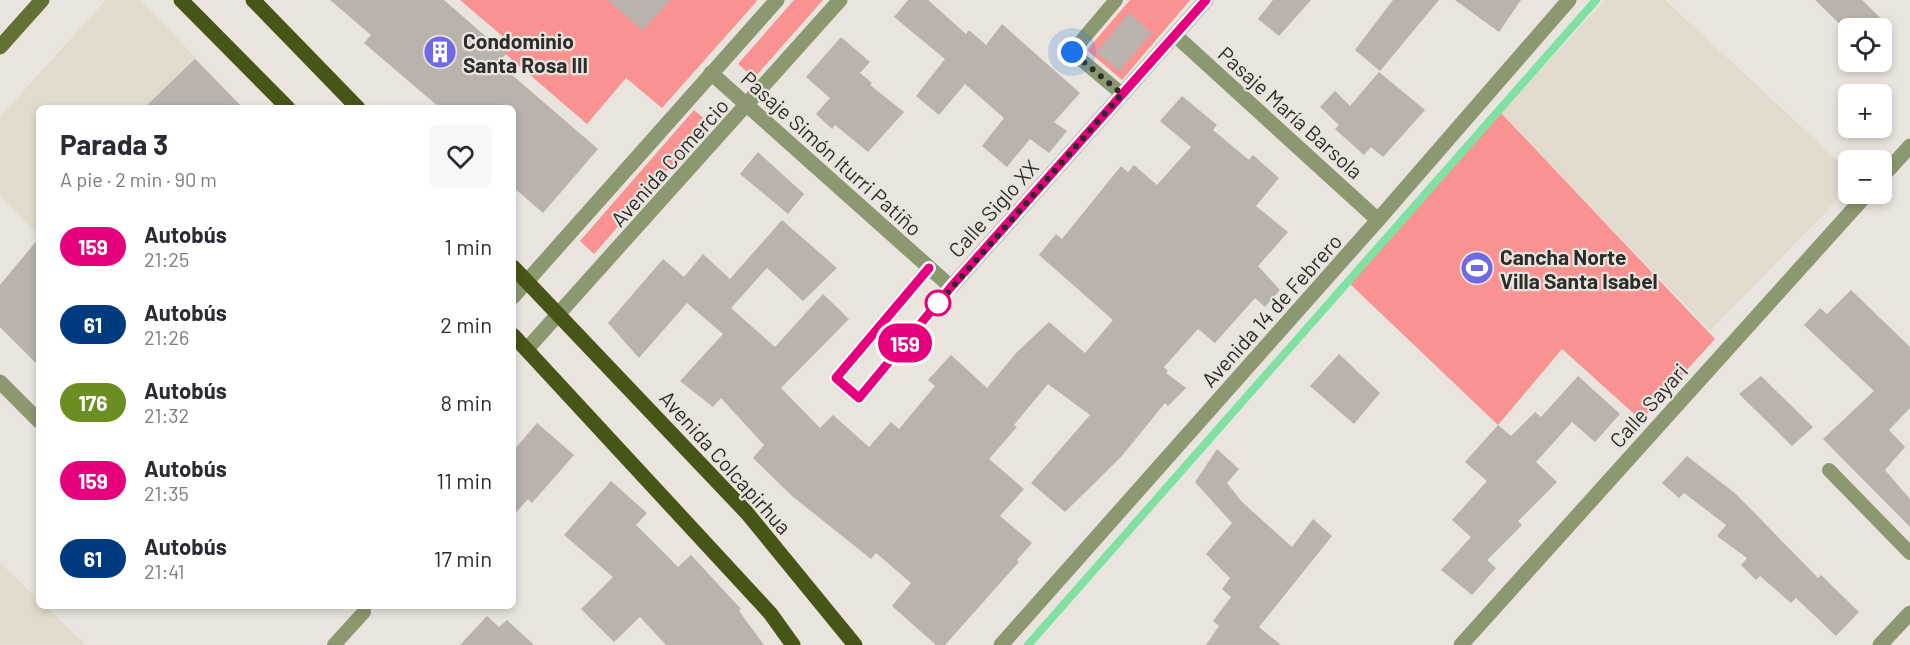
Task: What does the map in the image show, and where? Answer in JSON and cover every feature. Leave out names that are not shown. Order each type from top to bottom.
[{"type":"main road","points":[[0,47],[42,0]]},
{"type":"main road","points":[[181,0],[285,105]]},
{"type":"main road","points":[[253,0],[355,105]]},
{"type":"main road","points":[[516,270],[527,282]]},
{"type":"main road","name":"Avenida Colcapirhua","points":[[527,282],[560,314],[747,513],[855,645]]},
{"type":"main road","points":[[516,338],[770,613],[793,645]]},
{"type":"street","name":"Avenida Comercio","points":[[516,294],[777,0]]},
{"type":"street","name":"Avenida Comercio","points":[[526,349],[560,314],[840,0]]},
{"type":"street","name":"Calle Siglo XX","points":[[951,287],[1206,0]]},
{"type":"street","name":"Avenida 14 de Febrero","points":[[1001,645],[1378,220],[1569,0]]},
{"type":"street","name":"Pasaje María Barsola","points":[[1175,35],[1378,220]]},
{"type":"street","name":"Pasaje Simón Iturri Patiño","points":[[711,73],[951,287]]},
{"type":"street","points":[[1892,166],[1910,146]]},
{"type":"street","name":"Calle Sayari","points":[[1461,645],[1858,204]]},
{"type":"street","points":[[0,382],[36,418]]},
{"type":"street","points":[[1880,645],[1910,612]]},
{"type":"lane","points":[[1116,0],[1072,52],[1122,94]]},
{"type":"lane","name":"Calle Siglo XX","points":[[929,268],[836,378],[859,398],[951,287]]},
{"type":"lane","points":[[1829,470],[1910,553]]},
{"type":"lane","points":[[334,645],[364,612]]},
{"type":"shaded area","points":[[106,0],[141,0],[240,105],[36,105],[36,233],[0,196],[0,117]]},
{"type":"shaded area","points":[[460,0],[757,1],[662,108],[626,78],[587,124],[501,50],[508,41]]},
{"type":"shaded area","points":[[794,0],[823,0],[754,78],[738,64]]},
{"type":"shaded area","points":[[1130,0],[1190,0],[1122,80],[1087,50]]},
{"type":"shaded area","points":[[1605,0],[1665,0],[1838,161],[1838,199],[1710,331],[1501,113]]},
{"type":"shaded area","points":[[694,110],[709,123],[594,254],[580,241]]},
{"type":"shaded area","points":[[1501,113],[1715,339],[1641,420],[1562,349],[1498,425],[1348,282]]},
{"type":"shaded area","points":[[0,563],[36,597],[36,609],[48,609],[86,645],[0,645]]},
{"type":"building","points":[[330,0],[444,0],[506,54],[498,63],[598,149],[543,213],[516,190],[516,105],[436,105],[364,43],[371,35]]},
{"type":"building","name":"Condominio Santa Rosa III","points":[[608,0],[670,0],[643,31]]},
{"type":"building","points":[[908,0],[928,0],[966,34],[969,30],[986,45],[1002,24],[1080,93],[1054,122],[1067,131],[1049,153],[1030,139],[1007,167],[982,146],[1004,118],[965,84],[939,115],[916,96],[945,59],[894,17]]},
{"type":"building","points":[[1273,0],[1311,0],[1279,36],[1258,19]]},
{"type":"building","points":[[1393,0],[1439,0],[1380,71],[1355,50]]},
{"type":"building","points":[[1455,0],[1521,0],[1499,32]]},
{"type":"building","points":[[1815,0],[1862,0],[1881,18],[1838,18],[1838,22]]},
{"type":"building","points":[[1129,13],[1152,33],[1119,71],[1096,52]]},
{"type":"building","points":[[841,37],[870,62],[860,73],[872,83],[870,85],[904,112],[868,152],[835,125],[832,129],[816,114],[830,98],[806,77]]},
{"type":"building","points":[[195,59],[240,105],[147,105]]},
{"type":"building","points":[[1379,72],[1425,110],[1383,157],[1371,147],[1364,155],[1335,129],[1339,125],[1320,107],[1335,91],[1350,106]]},
{"type":"building","points":[[1182,96],[1217,125],[1213,130],[1249,160],[1253,155],[1279,178],[1256,206],[1288,232],[1258,266],[1280,290],[1265,307],[1255,298],[1215,343],[1198,329],[1164,367],[1168,371],[1166,373],[1186,388],[1168,406],[1165,403],[1121,457],[1065,512],[1031,483],[1090,415],[1048,384],[1014,425],[1017,427],[989,459],[1024,489],[1000,516],[1032,543],[1017,560],[1019,562],[945,645],[936,645],[892,606],[911,583],[876,553],[871,559],[792,496],[753,458],[764,445],[721,398],[713,407],[680,381],[723,334],[687,303],[639,358],[608,323],[663,259],[684,277],[703,254],[730,279],[782,220],[837,268],[803,301],[767,268],[731,308],[775,347],[823,294],[849,319],[781,388],[820,428],[833,415],[869,447],[891,422],[899,429],[935,386],[928,380],[951,355],[987,388],[1017,352],[1049,322],[1085,353],[1113,320],[1039,255],[1056,234],[1062,239],[1121,166],[1128,172],[1134,165],[1157,185],[1191,147],[1160,121]]},
{"type":"building","points":[[758,152],[804,194],[788,214],[740,174]]},
{"type":"building","points":[[36,242],[36,363],[0,327],[0,285]]},
{"type":"building","points":[[1851,290],[1910,347],[1910,408],[1889,430],[1905,447],[1885,470],[1910,499],[1910,527],[1823,439],[1874,391],[1804,325],[1820,308],[1827,314]]},
{"type":"building","points":[[1339,354],[1380,393],[1354,424],[1310,386]]},
{"type":"building","points":[[1578,376],[1620,414],[1595,442],[1572,422],[1536,462],[1557,482],[1518,521],[1522,525],[1487,560],[1496,568],[1472,595],[1441,570],[1471,537],[1452,520],[1487,481],[1465,462],[1498,425],[1511,436],[1535,412],[1541,417]]},
{"type":"building","points":[[1761,376],[1813,427],[1792,446],[1739,394]]},
{"type":"building","points":[[537,423],[574,455],[532,503],[528,499],[516,513],[516,448]]},
{"type":"building","points":[[1217,449],[1239,469],[1227,483],[1242,502],[1292,547],[1313,519],[1332,536],[1259,627],[1281,645],[1206,645],[1219,626],[1213,621],[1231,597],[1222,589],[1230,578],[1206,554],[1232,523],[1195,482]]},
{"type":"building","points":[[1687,456],[1736,494],[1818,578],[1821,575],[1859,612],[1836,636],[1796,598],[1791,603],[1760,576],[1756,580],[1741,565],[1747,558],[1717,536],[1726,525],[1684,493],[1679,498],[1662,483]]},
{"type":"building","points":[[611,481],[647,513],[636,525],[678,567],[691,555],[741,609],[739,611],[764,645],[666,645],[640,617],[614,642],[581,609],[613,577],[564,535]]},
{"type":"building","points":[[487,616],[499,627],[507,620],[534,645],[460,645]]},
{"type":"waterway","points":[[1028,645],[1596,0]]},
{"type":"bus line","name":"159","points":[[929,268],[836,378],[859,398],[951,287],[1206,0]]},
{"type":"place","name":"Condominio Santa Rosa III","points":[[440,52]]},
{"type":"place","name":"Cancha Norte Villa Santa Isabel","points":[[1477,268]]},
{"type":"route","points":[[938,303],[936,306],[1122,94],[1072,52]]}]
